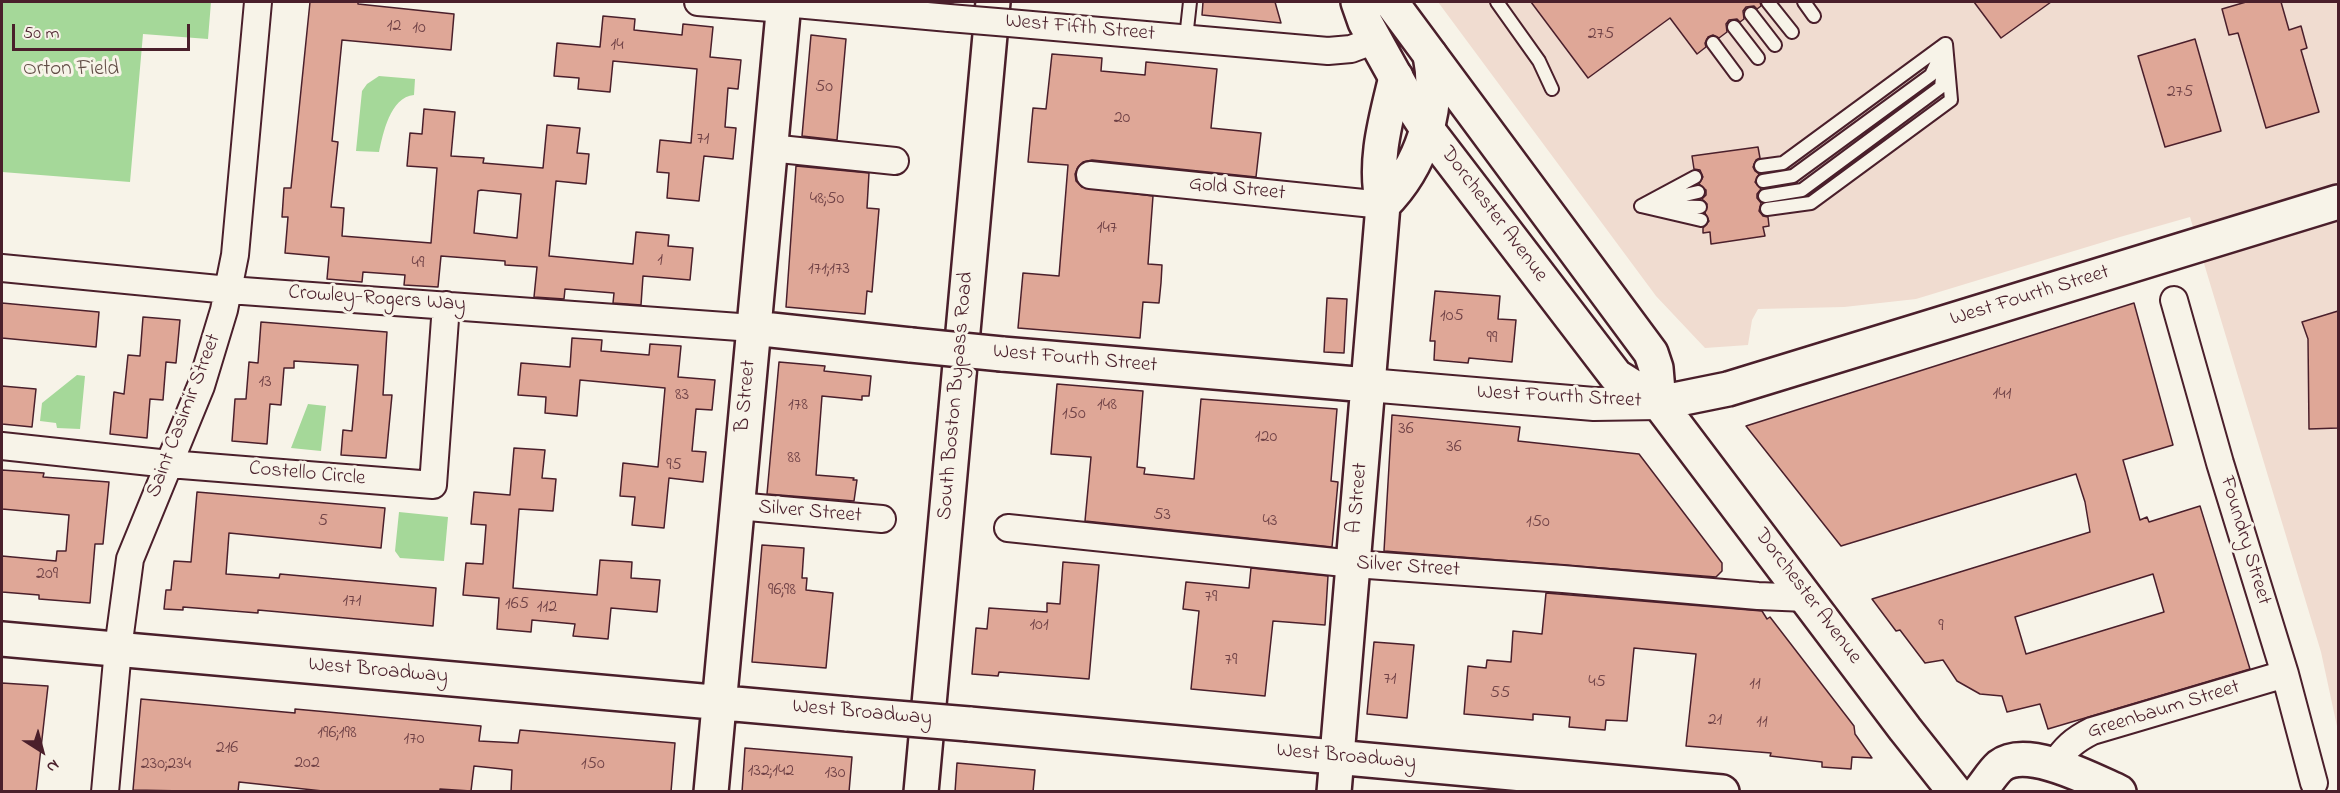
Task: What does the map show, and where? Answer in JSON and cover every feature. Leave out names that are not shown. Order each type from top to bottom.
[{"type":"main road","name":"Dorchester Avenue","points":[[1358,2],[1365,22],[1427,129],[1616,376],[1659,403],[1955,792]]},
{"type":"main road","name":"Dorchester Avenue","points":[[1390,2],[1651,353],[1656,368],[1659,403]]},
{"type":"main road","name":"B Street","points":[[711,792],[783,4]]},
{"type":"main road","name":"South Boston Bypass Road","points":[[921,792],[1001,12]]},
{"type":"main road","points":[[1383,205],[1400,188],[1411,170],[1427,129],[1433,89],[1430,55]]},
{"type":"main road","name":"A Street","points":[[1334,792],[1383,205],[1379,179],[1381,146],[1396,77]]},
{"type":"main road","name":"West Fourth Street","points":[[1659,403],[1728,388],[2338,202]]},
{"type":"main road","name":"West Fourth Street","points":[[753,328],[1002,354],[1368,385]]},
{"type":"main road","name":"West Broadway","points":[[2,639],[1722,792]]},
{"type":"main road","points":[[1979,792],[2001,766],[2012,761],[2033,760],[2054,765],[2119,792]]},
{"type":"street","name":"Saint Casimir Street","points":[[105,792],[118,649],[130,560],[201,386],[229,290],[235,255],[258,2]]},
{"type":"street","name":"West Fifth Street","points":[[698,2],[783,4],[948,18],[1001,12],[1186,38],[1336,51],[1358,47],[1375,40]]},
{"type":"street","points":[[770,148],[895,161]]},
{"type":"street","name":"Gold Street","points":[[1090,176],[1383,205]]},
{"type":"street","name":"Crowley-Rogers Way","points":[[2,268],[229,290],[753,328]]},
{"type":"street","name":"Foundry Street","points":[[2174,300],[2220,463],[2285,674],[2314,783]]},
{"type":"street","name":"Costello Circle","points":[[2,446],[169,464],[433,486],[446,305]]},
{"type":"street","name":"West Fourth Street","points":[[1368,385],[1594,404],[1659,403]]},
{"type":"street","name":"Silver Street","points":[[737,506],[882,519]]},
{"type":"street","name":"Silver Street","points":[[1008,528],[1354,564],[1808,598]]},
{"type":"street","name":"Greenbaum Street","points":[[2054,765],[2068,746],[2092,731],[2285,674]]},
{"type":"lane","points":[[1186,38],[1190,2]]},
{"type":"lane","points":[[1497,2],[1539,61],[1552,89]]},
{"type":"lane","points":[[1768,2],[1792,32]]},
{"type":"lane","points":[[1804,2],[1814,16]]},
{"type":"lane","points":[[1751,14],[1775,45]]},
{"type":"lane","points":[[1734,27],[1758,58]]},
{"type":"lane","points":[[1713,43],[1736,74]]},
{"type":"lane","points":[[1761,166],[1783,163],[1946,44]]},
{"type":"lane","points":[[1763,181],[1793,176],[1931,75],[1946,44]]},
{"type":"lane","points":[[1765,196],[1802,190],[1941,87],[1946,44]]},
{"type":"lane","points":[[1767,209],[1811,203],[1951,100],[1946,44]]},
{"type":"lane","points":[[1641,206],[1695,177]]},
{"type":"lane","points":[[1641,206],[1698,192]]},
{"type":"lane","points":[[1641,206],[1700,207]]},
{"type":"lane","points":[[1641,206],[1701,220]]},
{"type":"shaded area","points":[[1438,2],[2338,2],[2338,731],[2321,652],[2190,217],[1916,299],[1844,307],[1758,309],[1752,320],[1748,345],[1705,348],[1656,296]]},
{"type":"green space","name":"Orton Field","points":[[2,2],[211,2],[208,39],[143,34],[130,182],[2,172]]},
{"type":"green space","points":[[379,76],[415,79],[414,95],[406,97],[393,109],[379,152],[356,151],[362,91],[367,84]]},
{"type":"green space","points":[[77,375],[85,376],[80,429],[57,428],[56,423],[40,421],[42,403]]},
{"type":"green space","points":[[308,404],[326,406],[321,451],[291,448]]},
{"type":"green space","points":[[399,512],[448,517],[444,561],[400,558],[395,551]]},
{"type":"building","points":[[310,2],[358,2],[358,4],[454,14],[451,50],[342,40],[332,141],[338,142],[331,207],[344,208],[342,236],[431,243],[437,168],[407,166],[410,133],[422,134],[424,109],[455,112],[451,156],[484,158],[483,163],[543,168],[547,125],[580,128],[577,153],[589,154],[586,184],[556,181],[549,256],[633,264],[636,232],[669,235],[668,246],[693,248],[690,280],[643,276],[641,305],[613,303],[614,293],[565,289],[564,299],[534,297],[537,267],[505,265],[505,261],[441,256],[438,287],[404,285],[405,275],[363,272],[362,282],[327,279],[329,257],[285,253],[288,217],[282,217],[284,188],[291,188]],"holes":[[[478,191],[521,194],[517,238],[474,233]]]},
{"type":"building","points":[[1203,2],[1275,2],[1281,23],[1202,15]]},
{"type":"building","points":[[1531,2],[1760,2],[1761,6],[1757,9],[1754,6],[1746,7],[1743,11],[1744,19],[1740,22],[1737,19],[1729,20],[1726,24],[1727,32],[1719,38],[1713,35],[1708,37],[1706,47],[1697,54],[1670,18],[1588,78]]},
{"type":"building","points":[[1974,2],[2051,2],[2001,38]]},
{"type":"building","points":[[2246,2],[2281,2],[2289,30],[2301,26],[2307,48],[2301,50],[2319,112],[2266,128],[2238,33],[2229,35],[2222,9]]},
{"type":"building","points":[[603,16],[635,19],[634,30],[682,35],[683,24],[713,27],[710,57],[741,60],[738,89],[728,88],[725,127],[736,128],[733,159],[704,156],[699,201],[667,198],[669,173],[657,172],[660,140],[691,143],[697,69],[613,61],[610,92],[578,89],[579,78],[554,76],[557,43],[600,47]]},
{"type":"building","points":[[811,35],[846,39],[837,140],[802,136]]},
{"type":"building","points":[[2195,39],[2221,131],[2165,147],[2138,56]]},
{"type":"building","points":[[1052,54],[1102,58],[1101,71],[1145,75],[1146,62],[1217,69],[1211,128],[1261,133],[1256,177],[1092,160],[1083,162],[1078,167],[1075,174],[1076,181],[1082,187],[1153,196],[1148,264],[1162,265],[1161,283],[1159,303],[1143,302],[1140,338],[1018,328],[1023,273],[1059,276],[1068,165],[1028,162],[1033,108],[1046,109]]},
{"type":"building","points":[[1758,147],[1760,158],[1756,160],[1753,167],[1759,174],[1755,182],[1761,189],[1757,194],[1761,203],[1759,211],[1763,216],[1768,217],[1769,226],[1763,227],[1765,236],[1711,244],[1710,232],[1703,233],[1703,228],[1709,221],[1705,213],[1707,204],[1702,199],[1706,195],[1706,190],[1699,184],[1703,177],[1700,170],[1694,169],[1692,156]]},
{"type":"building","points":[[796,166],[869,173],[867,208],[879,209],[872,292],[867,291],[865,314],[786,307]]},
{"type":"building","points":[[1435,291],[1500,296],[1498,319],[1516,320],[1512,362],[1469,358],[1468,363],[1434,360],[1435,341],[1430,341]]},
{"type":"building","points":[[1327,298],[1347,299],[1344,353],[1324,352]]},
{"type":"building","points":[[2,303],[99,312],[96,347],[2,338]]},
{"type":"building","points":[[2134,303],[2173,445],[2123,460],[2140,520],[2147,517],[2149,522],[2200,506],[2250,669],[2048,729],[2040,704],[2007,712],[2002,696],[1980,694],[1957,681],[1943,660],[1925,663],[1900,630],[1896,631],[1872,599],[2090,532],[2085,502],[2076,474],[1841,546],[1746,426]],"holes":[[[2153,574],[2164,612],[2026,654],[2015,617]]]},
{"type":"building","points":[[2338,311],[2338,428],[2309,429],[2308,339],[2302,322]]},
{"type":"building","points":[[143,317],[180,320],[176,363],[166,362],[163,400],[150,399],[147,438],[110,434],[114,392],[124,394],[128,355],[140,356]]},
{"type":"building","points":[[261,322],[387,332],[383,395],[392,395],[386,458],[341,455],[343,430],[352,431],[358,365],[294,361],[294,368],[284,368],[281,405],[270,404],[267,444],[232,441],[235,399],[246,399],[249,362],[258,363]]},
{"type":"building","points":[[572,338],[602,340],[601,351],[649,355],[650,344],[681,346],[678,377],[715,380],[712,410],[696,409],[692,451],[706,452],[703,482],[669,478],[664,528],[632,525],[635,497],[620,496],[623,463],[658,467],[665,388],[580,380],[577,416],[545,413],[546,397],[518,395],[521,363],[570,367]]},
{"type":"building","points":[[779,362],[825,366],[824,371],[871,376],[869,396],[862,396],[862,400],[822,396],[816,475],[857,480],[854,501],[767,494]]},
{"type":"building","points":[[1057,384],[1143,391],[1137,467],[1145,468],[1144,474],[1194,479],[1201,399],[1337,409],[1331,481],[1338,482],[1332,547],[1085,521],[1091,457],[1051,454]]},
{"type":"building","points":[[2,386],[36,389],[32,427],[2,424]]},
{"type":"building","points":[[1392,415],[1520,427],[1518,441],[1639,454],[1722,563],[1722,571],[1716,577],[1384,551]]},
{"type":"building","points":[[514,448],[545,450],[542,478],[556,479],[553,511],[519,509],[513,588],[597,595],[600,560],[632,562],[631,578],[660,580],[657,612],[611,608],[608,639],[573,636],[575,624],[532,620],[531,632],[497,629],[499,598],[463,595],[466,563],[483,564],[486,525],[471,524],[474,492],[510,495]]},
{"type":"building","points":[[2,470],[44,473],[43,477],[109,482],[103,544],[95,544],[90,603],[39,599],[39,595],[2,592],[2,556],[56,561],[57,551],[66,551],[69,515],[2,509]]},
{"type":"building","points":[[197,492],[385,508],[381,548],[229,533],[226,574],[279,578],[280,574],[436,588],[433,626],[258,610],[258,613],[183,607],[183,610],[164,609],[166,590],[171,590],[174,561],[191,562]]},
{"type":"building","points":[[762,545],[804,548],[802,578],[807,578],[806,590],[833,593],[826,668],[752,662]]},
{"type":"building","points":[[1063,562],[1099,565],[1089,679],[999,672],[998,676],[972,674],[976,628],[987,629],[989,608],[1047,612],[1047,603],[1060,604]]},
{"type":"building","points":[[1251,568],[1328,576],[1325,625],[1273,621],[1265,696],[1191,689],[1199,611],[1183,609],[1186,582],[1249,588]]},
{"type":"building","points":[[1546,593],[1762,611],[1767,619],[1770,617],[1854,726],[1855,734],[1872,758],[1852,757],[1851,769],[1822,767],[1822,762],[1770,756],[1771,753],[1686,746],[1696,654],[1634,648],[1627,721],[1606,720],[1605,730],[1569,727],[1570,717],[1533,714],[1533,720],[1464,714],[1468,666],[1486,668],[1487,660],[1511,662],[1513,631],[1542,634]]},
{"type":"building","points":[[1374,642],[1414,645],[1407,718],[1367,714]]},
{"type":"building","points":[[2,683],[48,686],[36,792],[2,792]]},
{"type":"building","points":[[141,699],[295,713],[295,709],[481,726],[479,741],[518,743],[520,730],[675,743],[671,792],[511,792],[512,770],[474,766],[471,791],[440,789],[440,792],[332,792],[239,782],[238,792],[133,790]]},
{"type":"building","points":[[745,748],[852,757],[849,792],[742,792]]},
{"type":"building","points":[[957,763],[1035,770],[1033,792],[955,792]]}]
